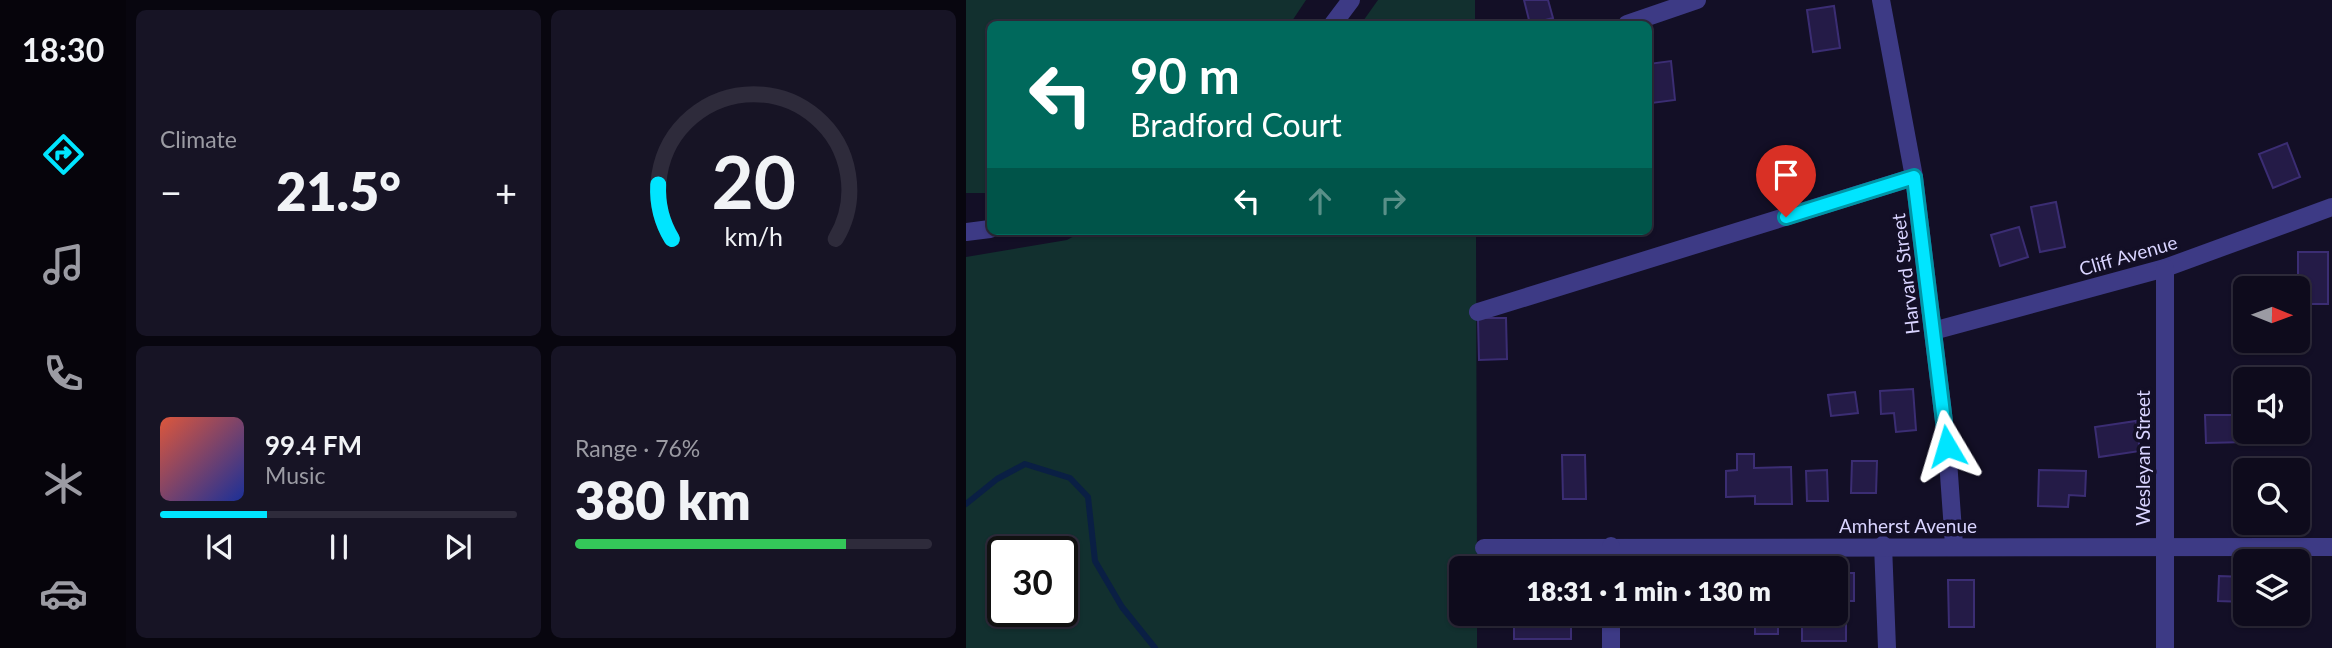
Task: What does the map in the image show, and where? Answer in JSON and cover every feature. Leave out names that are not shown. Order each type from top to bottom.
[{"type":"street","points":[[1335,21],[1351,0]]},
{"type":"street","points":[[1636,21],[1698,0]]},
{"type":"street","name":"Harvard Street","points":[[1881,0],[1914,177],[1947,446],[1954,545]]},
{"type":"street","points":[[1478,312],[1914,177]]},
{"type":"street","name":"Cliff Avenue","points":[[1933,331],[2165,268],[2332,207]]},
{"type":"street","points":[[966,232],[987,229]]},
{"type":"street","name":"Wesleyan Street","points":[[2165,268],[2162,549],[2165,648]]},
{"type":"street","points":[[1883,545],[1887,648]]},
{"type":"street","name":"Amherst Avenue","points":[[1484,548],[1883,545],[2162,549],[2332,547]]},
{"type":"street","points":[[1611,546],[1611,556]]},
{"type":"street","points":[[1611,626],[1611,648]]},
{"type":"green space","points":[[966,0],[1306,0],[1292,21],[987,21],[987,193],[966,193]]},
{"type":"green space","points":[[1378,0],[1475,0],[1475,21],[1363,21]]},
{"type":"green space","points":[[1076,235],[1476,235],[1477,556],[1449,556],[1449,626],[1477,626],[1477,648],[966,648],[966,257],[1067,240]]},
{"type":"building","points":[[1524,0],[1548,0],[1553,18],[1529,21]]},
{"type":"building","points":[[1834,6],[1840,48],[1813,52],[1807,10]]},
{"type":"building","points":[[1671,61],[1675,100],[1652,103],[1652,63]]},
{"type":"building","points":[[2287,143],[2300,177],[2273,188],[2259,154]]},
{"type":"building","points":[[2056,202],[2065,247],[2040,252],[2031,207]]},
{"type":"building","points":[[2019,227],[2028,257],[2000,266],[1991,235]]},
{"type":"building","points":[[2298,252],[2328,252],[2328,304],[2310,304],[2310,276],[2298,276]]},
{"type":"building","points":[[1478,318],[1506,318],[1507,359],[1479,360]]},
{"type":"building","points":[[1913,389],[1916,430],[1896,432],[1894,413],[1881,414],[1880,391]]},
{"type":"building","points":[[1855,392],[1858,413],[1831,416],[1828,395]]},
{"type":"building","points":[[2205,415],[2233,415],[2233,442],[2206,443]]},
{"type":"building","points":[[2136,421],[2140,451],[2099,457],[2095,427]]},
{"type":"building","points":[[1737,454],[1754,454],[1754,468],[1791,467],[1792,504],[1755,504],[1755,496],[1726,497],[1726,471],[1737,470]]},
{"type":"building","points":[[1562,455],[1585,455],[1586,499],[1563,499]]},
{"type":"building","points":[[1852,461],[1877,461],[1876,493],[1851,493]]},
{"type":"building","points":[[1827,470],[1828,501],[1807,501],[1806,471]]},
{"type":"building","points":[[2039,470],[2086,471],[2085,496],[2069,495],[2068,507],[2038,506]]},
{"type":"building","points":[[1848,573],[1854,573],[1854,601],[1848,601]]},
{"type":"building","points":[[2219,576],[2233,577],[2233,602],[2218,601]]},
{"type":"building","points":[[1948,580],[1974,580],[1974,627],[1949,627]]},
{"type":"building","points":[[1514,626],[1571,626],[1571,639],[1514,639]]},
{"type":"building","points":[[1755,626],[1778,626],[1778,634],[1755,634]]},
{"type":"building","points":[[1802,626],[1846,626],[1846,641],[1802,641]]},
{"type":"waterway","points":[[966,504],[997,479],[1025,464],[1070,478],[1088,497],[1095,561],[1122,607],[1155,648]]},
{"type":"route","points":[[1786,217],[1914,177],[1947,446]]}]
